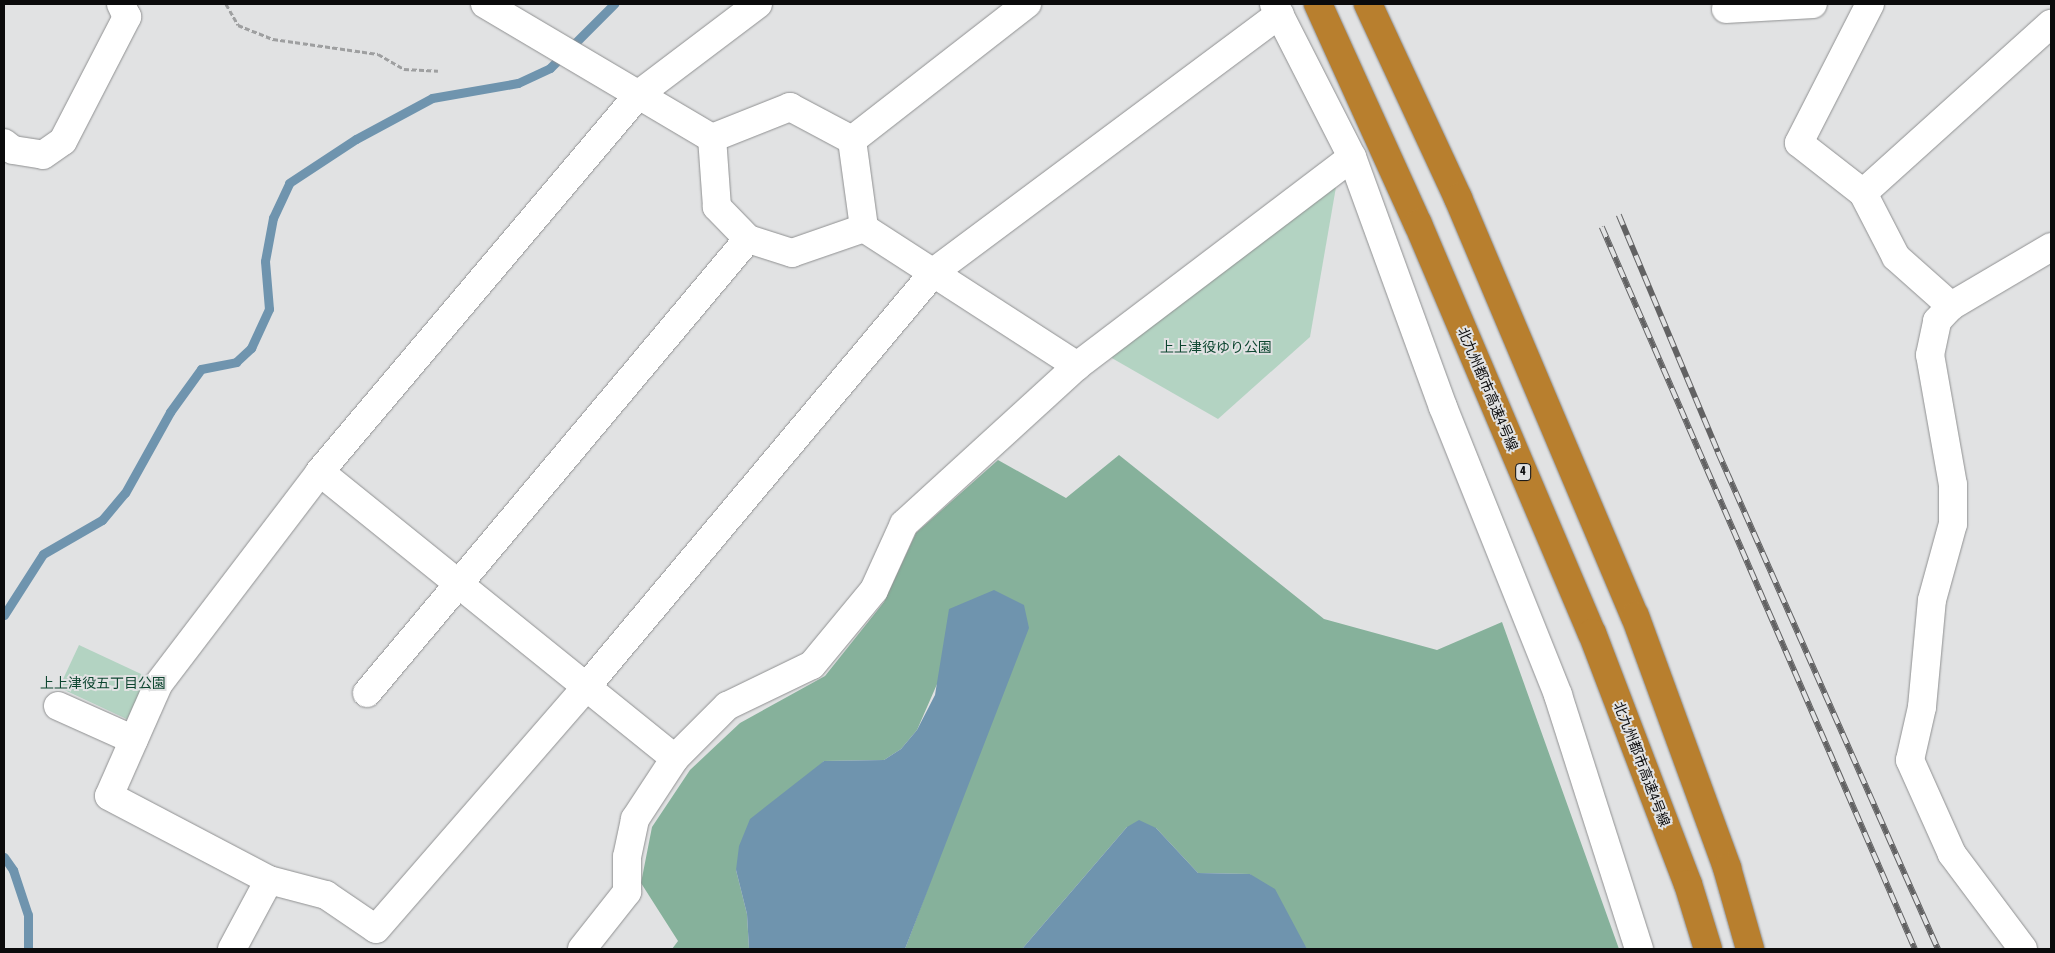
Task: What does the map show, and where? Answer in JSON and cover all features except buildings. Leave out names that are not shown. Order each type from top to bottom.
[{"type":"highway","name":"北九州都市高速4号線","points":[[1318,4],[1418,224],[1592,633],[1688,884],[1708,949]]},
{"type":"highway","points":[[1368,4],[1458,198],[1634,616],[1727,868],[1750,949]]},
{"type":"street","points":[[4,143],[13,150],[43,155],[63,141],[127,18],[121,4]]},
{"type":"street","points":[[485,4],[712,138]]},
{"type":"street","points":[[758,4],[639,94],[320,472],[158,685],[109,796],[269,880],[326,895],[376,929],[587,686],[935,271],[1277,9],[1352,157],[1443,407],[1558,695],[1639,949]]},
{"type":"street","points":[[852,140],[1027,4]]},
{"type":"street","points":[[1726,9],[1813,4]]},
{"type":"street","points":[[1870,4],[1798,143],[1863,193],[1896,257],[1951,306]]},
{"type":"street","points":[[1863,193],[2051,24]]},
{"type":"street","points":[[712,138],[790,107],[852,140]]},
{"type":"street","points":[[712,138],[717,207],[748,239],[792,253],[864,228]]},
{"type":"street","points":[[852,140],[864,228]]},
{"type":"street","points":[[582,949],[627,892],[627,857],[635,819],[675,758],[727,706],[812,665],[874,590],[904,524],[1077,366],[1352,157]]},
{"type":"street","points":[[864,228],[935,271],[1077,366]]},
{"type":"street","points":[[367,693],[748,239]]},
{"type":"street","points":[[2023,949],[1952,854],[1910,760],[1922,707],[1932,600],[1953,524],[1953,485],[1930,355],[1937,321],[1951,306],[2051,248]]},
{"type":"street","points":[[320,472],[459,582],[675,758]]},
{"type":"street","points":[[58,706],[134,740]]},
{"type":"street","points":[[232,949],[269,880]]},
{"type":"path","points":[[226,4],[238,25],[273,39],[378,54],[404,69],[438,71]]},
{"type":"green space","name":"上上津役ゆり公園","points":[[1336,187],[1310,337],[1218,419],[1110,357]]},
{"type":"green space","points":[[1119,455],[1324,619],[1437,650],[1502,622],[1619,949],[1307,949],[1250,874],[1198,873],[1156,828],[1127,827],[1022,949],[905,949],[958,808],[941,675],[917,730],[901,749],[884,760],[824,761],[736,870],[747,914],[749,949],[672,949],[678,941],[641,883],[652,827],[690,770],[740,723],[825,676],[884,602],[916,533],[998,460],[1066,498]]},
{"type":"green space","name":"上上津役五丁目公園","points":[[79,645],[147,677],[127,719],[59,688]]},
{"type":"water","points":[[994,590],[1024,605],[1029,628],[905,949],[749,949],[747,914],[736,870],[739,846],[750,819],[824,761],[884,760],[901,749],[917,730],[935,695],[949,609]]},
{"type":"water","points":[[1139,820],[1156,828],[1198,873],[1250,874],[1275,889],[1307,949],[1022,949],[1127,827]]},
{"type":"waterway","points":[[4,615],[43,554],[102,520],[125,493],[170,412],[201,369],[236,362],[251,348],[269,309],[265,261],[273,218],[289,183],[356,139],[432,98],[518,83],[550,68],[614,4]]},
{"type":"waterway","points":[[4,857],[13,870],[28,915],[28,949]]},
{"type":"railway","points":[[1619,215],[1718,452],[1938,949]]},
{"type":"railway","points":[[1602,227],[1915,949]]}]
